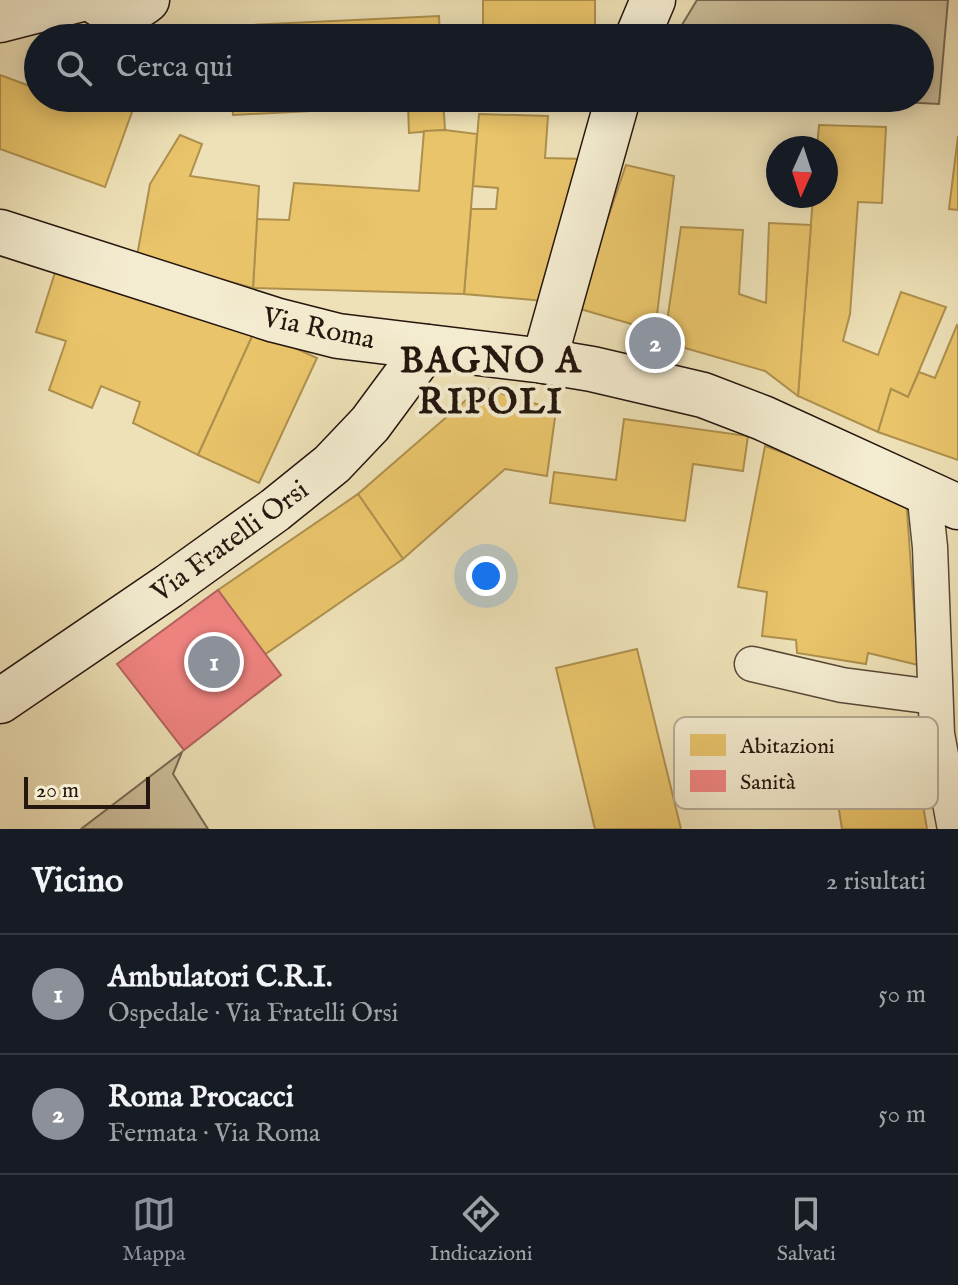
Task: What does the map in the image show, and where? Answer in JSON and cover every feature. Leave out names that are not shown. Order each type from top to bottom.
[{"type":"street","points":[[0,20],[78,0]]},
{"type":"street","points":[[94,0],[106,9],[116,11],[137,8],[147,0]]},
{"type":"street","points":[[643,24],[653,0]]},
{"type":"street","points":[[544,361],[614,112]]},
{"type":"street","name":"Via Roma","points":[[0,232],[338,336],[544,361],[703,395],[763,418],[941,499]]},
{"type":"street","name":"Via Fratelli Orsi","points":[[0,701],[181,578],[332,464],[370,424],[427,347]]},
{"type":"street","points":[[936,717],[930,547],[941,499]]},
{"type":"street","points":[[752,664],[842,685],[934,697]]},
{"type":"street","points":[[938,739],[955,829]]},
{"type":"shaded area","points":[[697,0],[948,0],[939,104],[934,104],[934,24],[682,24]]},
{"type":"shaded area","points":[[182,752],[173,774],[208,829],[81,829]]},
{"type":"building: Abitazioni","points":[[483,0],[595,0],[595,24],[483,24]]},
{"type":"building: Abitazioni","points":[[439,16],[439,24],[270,24]]},
{"type":"building: Abitazioni","points":[[0,75],[24,84],[24,112],[132,112],[105,187],[0,149]]},
{"type":"building: Abitazioni","points":[[233,112],[291,112],[233,115]]},
{"type":"building: Abitazioni","points":[[408,112],[444,112],[445,130],[409,133]]},
{"type":"building: Abitazioni","points":[[479,114],[548,116],[545,158],[585,159],[544,301],[464,294],[471,209],[496,209],[498,188],[473,186]]},
{"type":"building: Abitazioni","points":[[819,125],[886,127],[882,203],[858,202],[850,314],[843,341],[878,355],[901,292],[946,307],[908,397],[891,389],[878,432],[798,396],[812,208],[838,208],[838,136],[818,136]]},
{"type":"building: Abitazioni","points":[[424,131],[477,134],[464,294],[253,288],[257,219],[289,220],[294,183],[419,191]]},
{"type":"building: Abitazioni","points":[[180,135],[202,144],[190,176],[259,186],[253,288],[137,256],[150,184]]},
{"type":"building: Abitazioni","points":[[958,136],[958,210],[949,209]]},
{"type":"building: Abitazioni","points":[[626,165],[674,176],[655,331],[577,308]]},
{"type":"building: Abitazioni","points":[[769,223],[811,225],[798,396],[765,371],[664,342],[681,227],[743,230],[739,294],[766,303]]},
{"type":"building: Abitazioni","points":[[59,260],[255,330],[198,455],[133,423],[140,402],[101,386],[92,408],[49,390],[66,341],[36,332]]},
{"type":"building: Abitazioni","points":[[957,325],[958,460],[878,432],[891,389],[908,397],[919,372],[935,378]]},
{"type":"building: Abitazioni","points":[[255,330],[317,358],[259,483],[198,455]]},
{"type":"building: Abitazioni","points":[[481,387],[556,410],[547,476],[505,469],[403,559],[358,494]]},
{"type":"building: Abitazioni","points":[[624,419],[748,436],[743,471],[693,464],[685,521],[550,503],[554,472],[616,480]]},
{"type":"building: Abitazioni","points":[[765,446],[906,497],[918,665],[868,653],[866,664],[797,653],[796,640],[762,636],[767,592],[738,587]]},
{"type":"building: Abitazioni","points":[[358,494],[403,559],[264,655],[218,590]]},
{"type":"building: Abitazioni","points":[[637,649],[681,829],[595,829],[556,668]]},
{"type":"building: Abitazioni","points":[[839,809],[924,809],[927,829],[842,829]]},
{"type":"building: Sanità","points":[[218,590],[281,675],[184,750],[117,664]]},
{"type":"place","name":"Roma Procacci","points":[[655,343]]},
{"type":"place","name":"Ambulatori C.R.I.","points":[[214,662]]},
{"type":"district","name":"BAGNO A RIPOLI","points":[[491,380]]}]
